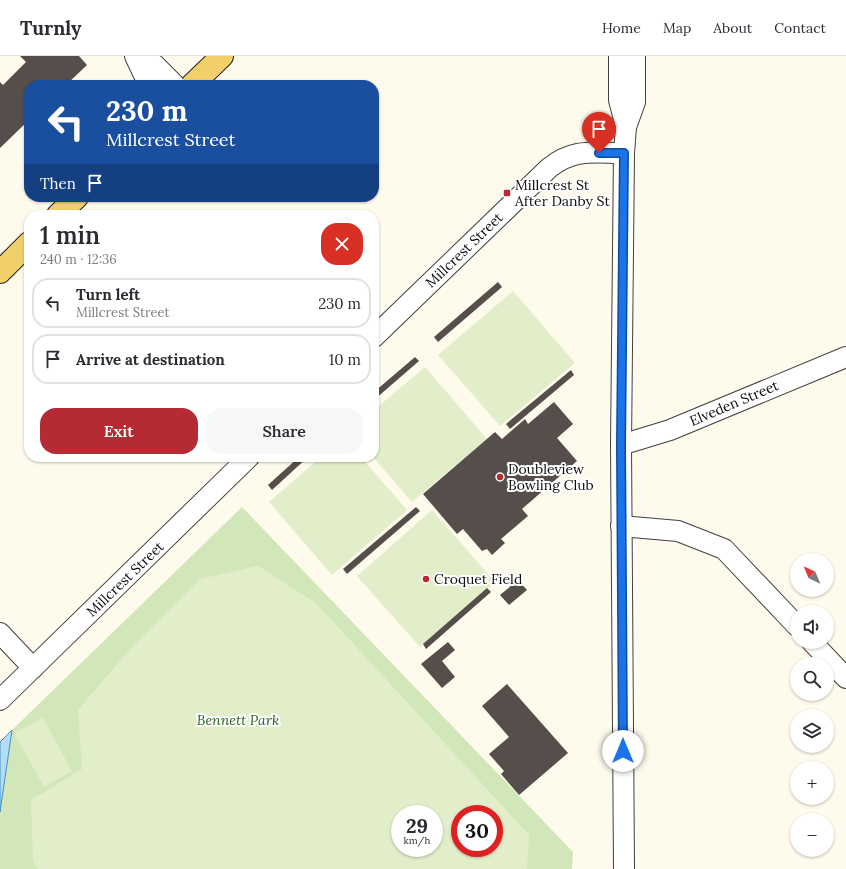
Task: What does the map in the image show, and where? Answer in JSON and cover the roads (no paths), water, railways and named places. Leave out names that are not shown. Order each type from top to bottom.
[{"type":"main road","points":[[197,80],[222,56]]},
{"type":"main road","points":[[63,210],[72,202]]},
{"type":"main road","points":[[0,272],[24,248]]},
{"type":"street","points":[[136,56],[144,75],[148,80]]},
{"type":"street","points":[[136,56],[155,65],[170,80]]},
{"type":"street","points":[[619,56],[618,100],[626,127]]},
{"type":"street","points":[[624,869],[621,445],[624,153],[626,127],[635,102],[636,56]]},
{"type":"street","name":"Millcrest Street","points":[[379,332],[549,168],[561,159],[576,154],[624,153]]},
{"type":"street","name":"Elveden Street","points":[[621,445],[670,430],[846,357]]},
{"type":"street","name":"Millcrest Street","points":[[0,700],[244,462]]},
{"type":"street","points":[[621,526],[678,531],[724,549],[790,619]]},
{"type":"street","points":[[0,633],[33,668]]},
{"type":"street","points":[[819,649],[846,678]]},
{"type":"water","points":[[12,730],[0,812],[0,742]]},
{"type":"place","name":"Millcrest St After Danby St","points":[[507,193]]},
{"type":"place","name":"Doubleview Bowling Club","points":[[500,477]]},
{"type":"place","name":"Croquet Field","points":[[426,579]]},
{"type":"park label","name":"Bennett Park","points":[[238,720]]}]
